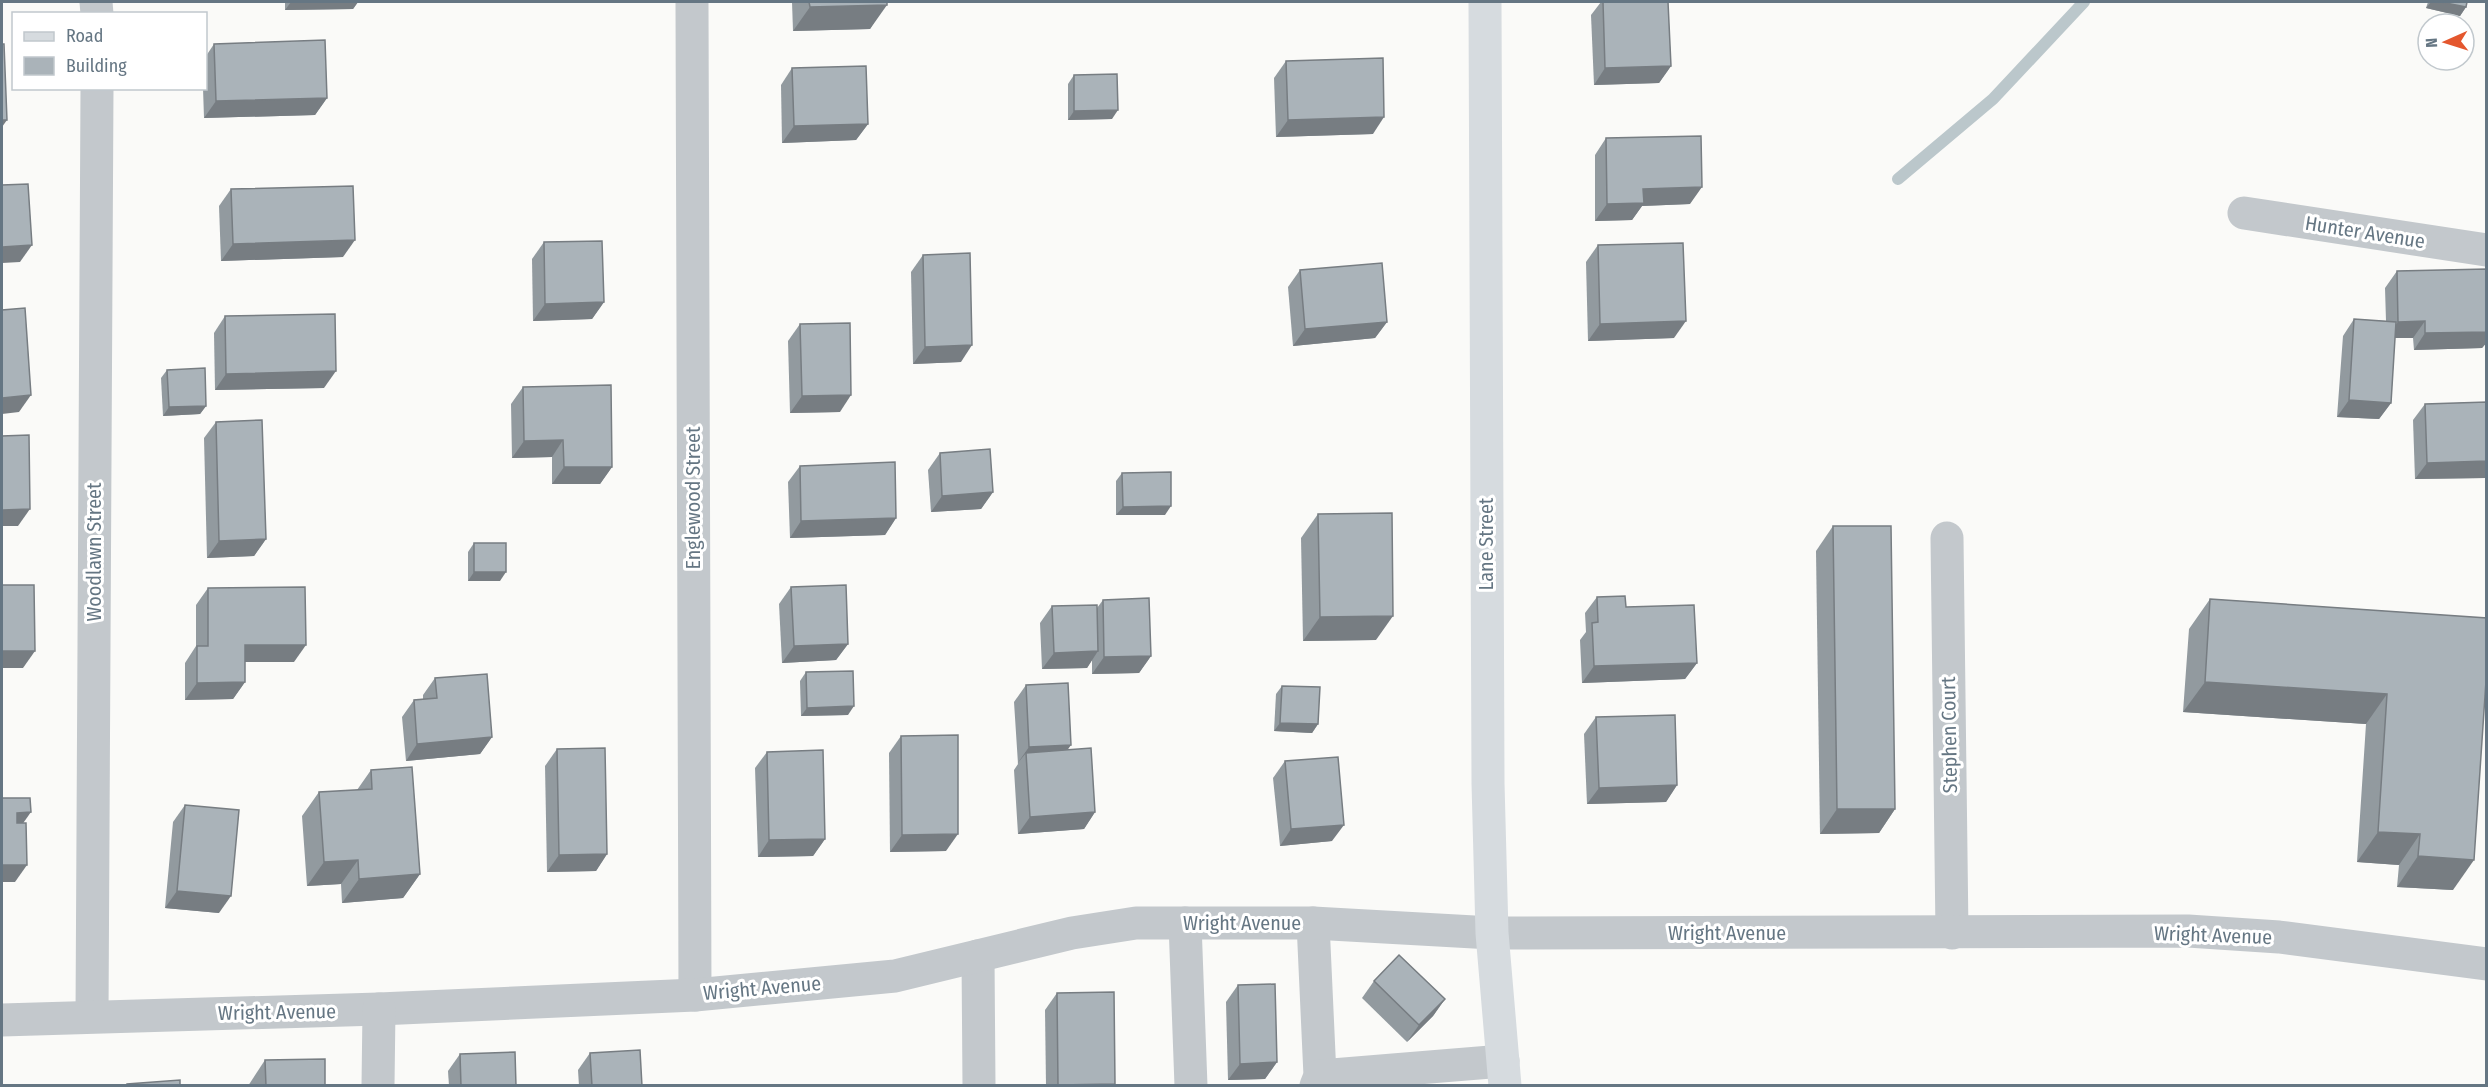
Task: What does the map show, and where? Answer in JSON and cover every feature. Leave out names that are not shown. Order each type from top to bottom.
[{"type":"main road","name":"Lane Street","points":[[1485,2],[1486,663],[1492,933],[1504,1073]]},
{"type":"street","name":"Englewood Street","points":[[692,2],[695,995]]},
{"type":"street","name":"Woodlawn Street","points":[[92,1016],[97,90]]},
{"type":"street","name":"Hunter Avenue","points":[[2244,213],[2487,250]]},
{"type":"street","name":"Stephen Court","points":[[1947,538],[1952,933]]},
{"type":"street","name":"Wright Avenue","points":[[2,1020],[379,1009],[695,995],[895,976],[1072,933],[1137,923],[1313,922],[1492,933],[2187,931],[2279,937],[2487,964]]},
{"type":"street","points":[[1313,922],[1318,1081],[1504,1073]]},
{"type":"street","points":[[1185,923],[1191,1086]]},
{"type":"street","points":[[978,956],[979,1086]]},
{"type":"street","points":[[378,1086],[379,1009]]},
{"type":"building","points":[[809,2],[887,2],[887,5],[810,7]]},
{"type":"building","points":[[1603,2],[1668,2],[1671,66],[1605,68]]},
{"type":"building","points":[[2441,2],[2467,2],[2466,7]]},
{"type":"building","points":[[325,40],[327,98],[216,101],[214,44]]},
{"type":"building","points":[[2,44],[4,44],[7,120],[2,120]]},
{"type":"building","points":[[1383,58],[1384,117],[1288,120],[1286,61]]},
{"type":"building","points":[[866,66],[868,124],[794,126],[792,68]]},
{"type":"building","points":[[1117,74],[1118,110],[1074,111],[1074,75]]},
{"type":"building","points":[[1701,136],[1702,187],[1643,189],[1644,203],[1607,204],[1606,138]]},
{"type":"building","points":[[28,184],[32,245],[2,247],[2,185]]},
{"type":"building","points":[[353,186],[355,240],[233,244],[231,189]]},
{"type":"building","points":[[602,241],[604,302],[545,304],[544,242]]},
{"type":"building","points":[[1683,243],[1686,321],[1600,324],[1598,245]]},
{"type":"building","points":[[970,253],[972,345],[925,347],[923,255]]},
{"type":"building","points":[[1382,263],[1387,322],[1305,329],[1300,270]]},
{"type":"building","points":[[2487,269],[2487,332],[2425,333],[2425,321],[2398,322],[2397,271]]},
{"type":"building","points":[[25,308],[31,395],[2,398],[2,310]]},
{"type":"building","points":[[335,314],[336,371],[226,374],[225,316]]},
{"type":"building","points":[[2354,319],[2396,322],[2391,403],[2349,400]]},
{"type":"building","points":[[850,323],[851,395],[802,396],[800,324]]},
{"type":"building","points":[[205,368],[206,406],[169,407],[167,370]]},
{"type":"building","points":[[611,385],[612,467],[564,467],[563,440],[524,441],[523,387]]},
{"type":"building","points":[[2487,402],[2487,461],[2427,463],[2425,404]]},
{"type":"building","points":[[262,420],[266,539],[219,541],[216,422]]},
{"type":"building","points":[[29,435],[30,509],[2,510],[2,436]]},
{"type":"building","points":[[990,449],[993,492],[942,496],[940,453]]},
{"type":"building","points":[[895,462],[896,518],[801,521],[800,466]]},
{"type":"building","points":[[1171,472],[1171,506],[1123,507],[1122,473]]},
{"type":"building","points":[[1392,513],[1393,616],[1320,617],[1318,514]]},
{"type":"building","points":[[1833,526],[1891,526],[1895,809],[1837,809]]},
{"type":"building","points":[[474,543],[506,543],[506,572],[474,572]]},
{"type":"building","points":[[2,585],[34,585],[35,651],[2,651]]},
{"type":"building","points":[[846,585],[848,644],[794,646],[791,587]]},
{"type":"building","points":[[305,587],[306,645],[245,645],[245,682],[197,683],[197,646],[208,646],[208,588]]},
{"type":"building","points":[[1625,596],[1626,607],[1694,605],[1697,663],[1594,666],[1592,623],[1598,622],[1597,597]]},
{"type":"building","points":[[1149,598],[1151,656],[1104,657],[1103,600]]},
{"type":"building","points":[[2210,599],[2487,618],[2487,666],[2474,860],[2418,856],[2420,834],[2378,832],[2387,694],[2205,682]]},
{"type":"building","points":[[1097,605],[1098,651],[1054,653],[1052,606]]},
{"type":"building","points":[[853,671],[854,706],[807,708],[806,672]]},
{"type":"building","points":[[487,674],[492,737],[417,744],[414,700],[437,698],[435,678]]},
{"type":"building","points":[[1068,683],[1071,745],[1029,747],[1026,685]]},
{"type":"building","points":[[1282,686],[1320,687],[1318,724],[1280,723]]},
{"type":"building","points":[[1675,715],[1677,785],[1599,788],[1596,717]]},
{"type":"building","points":[[958,735],[958,834],[902,835],[901,736]]},
{"type":"building","points":[[605,748],[607,854],[559,855],[557,749]]},
{"type":"building","points":[[1091,748],[1095,812],[1030,817],[1026,753]]},
{"type":"building","points":[[823,750],[825,839],[769,840],[767,752]]},
{"type":"building","points":[[1338,757],[1344,825],[1291,829],[1285,761]]},
{"type":"building","points":[[412,767],[420,874],[359,879],[358,860],[324,862],[319,792],[372,789],[371,770]]},
{"type":"building","points":[[2,798],[30,798],[31,812],[17,813],[17,823],[26,823],[27,865],[2,865]]},
{"type":"building","points":[[185,805],[239,810],[231,896],[177,891]]},
{"type":"building","points":[[1399,955],[1445,999],[1419,1025],[1374,981]]},
{"type":"building","points":[[1275,984],[1277,1062],[1240,1064],[1238,985]]},
{"type":"building","points":[[1114,992],[1115,1084],[1058,1085],[1057,993]]},
{"type":"building","points":[[640,1050],[642,1086],[592,1086],[590,1053]]},
{"type":"building","points":[[515,1052],[516,1086],[461,1086],[460,1054]]},
{"type":"building","points":[[325,1059],[325,1086],[266,1086],[265,1060]]},
{"type":"building","points":[[180,1080],[180,1086],[127,1086],[127,1084]]},
{"type":"waterway","points":[[1898,179],[1993,99],[2084,2]]}]
